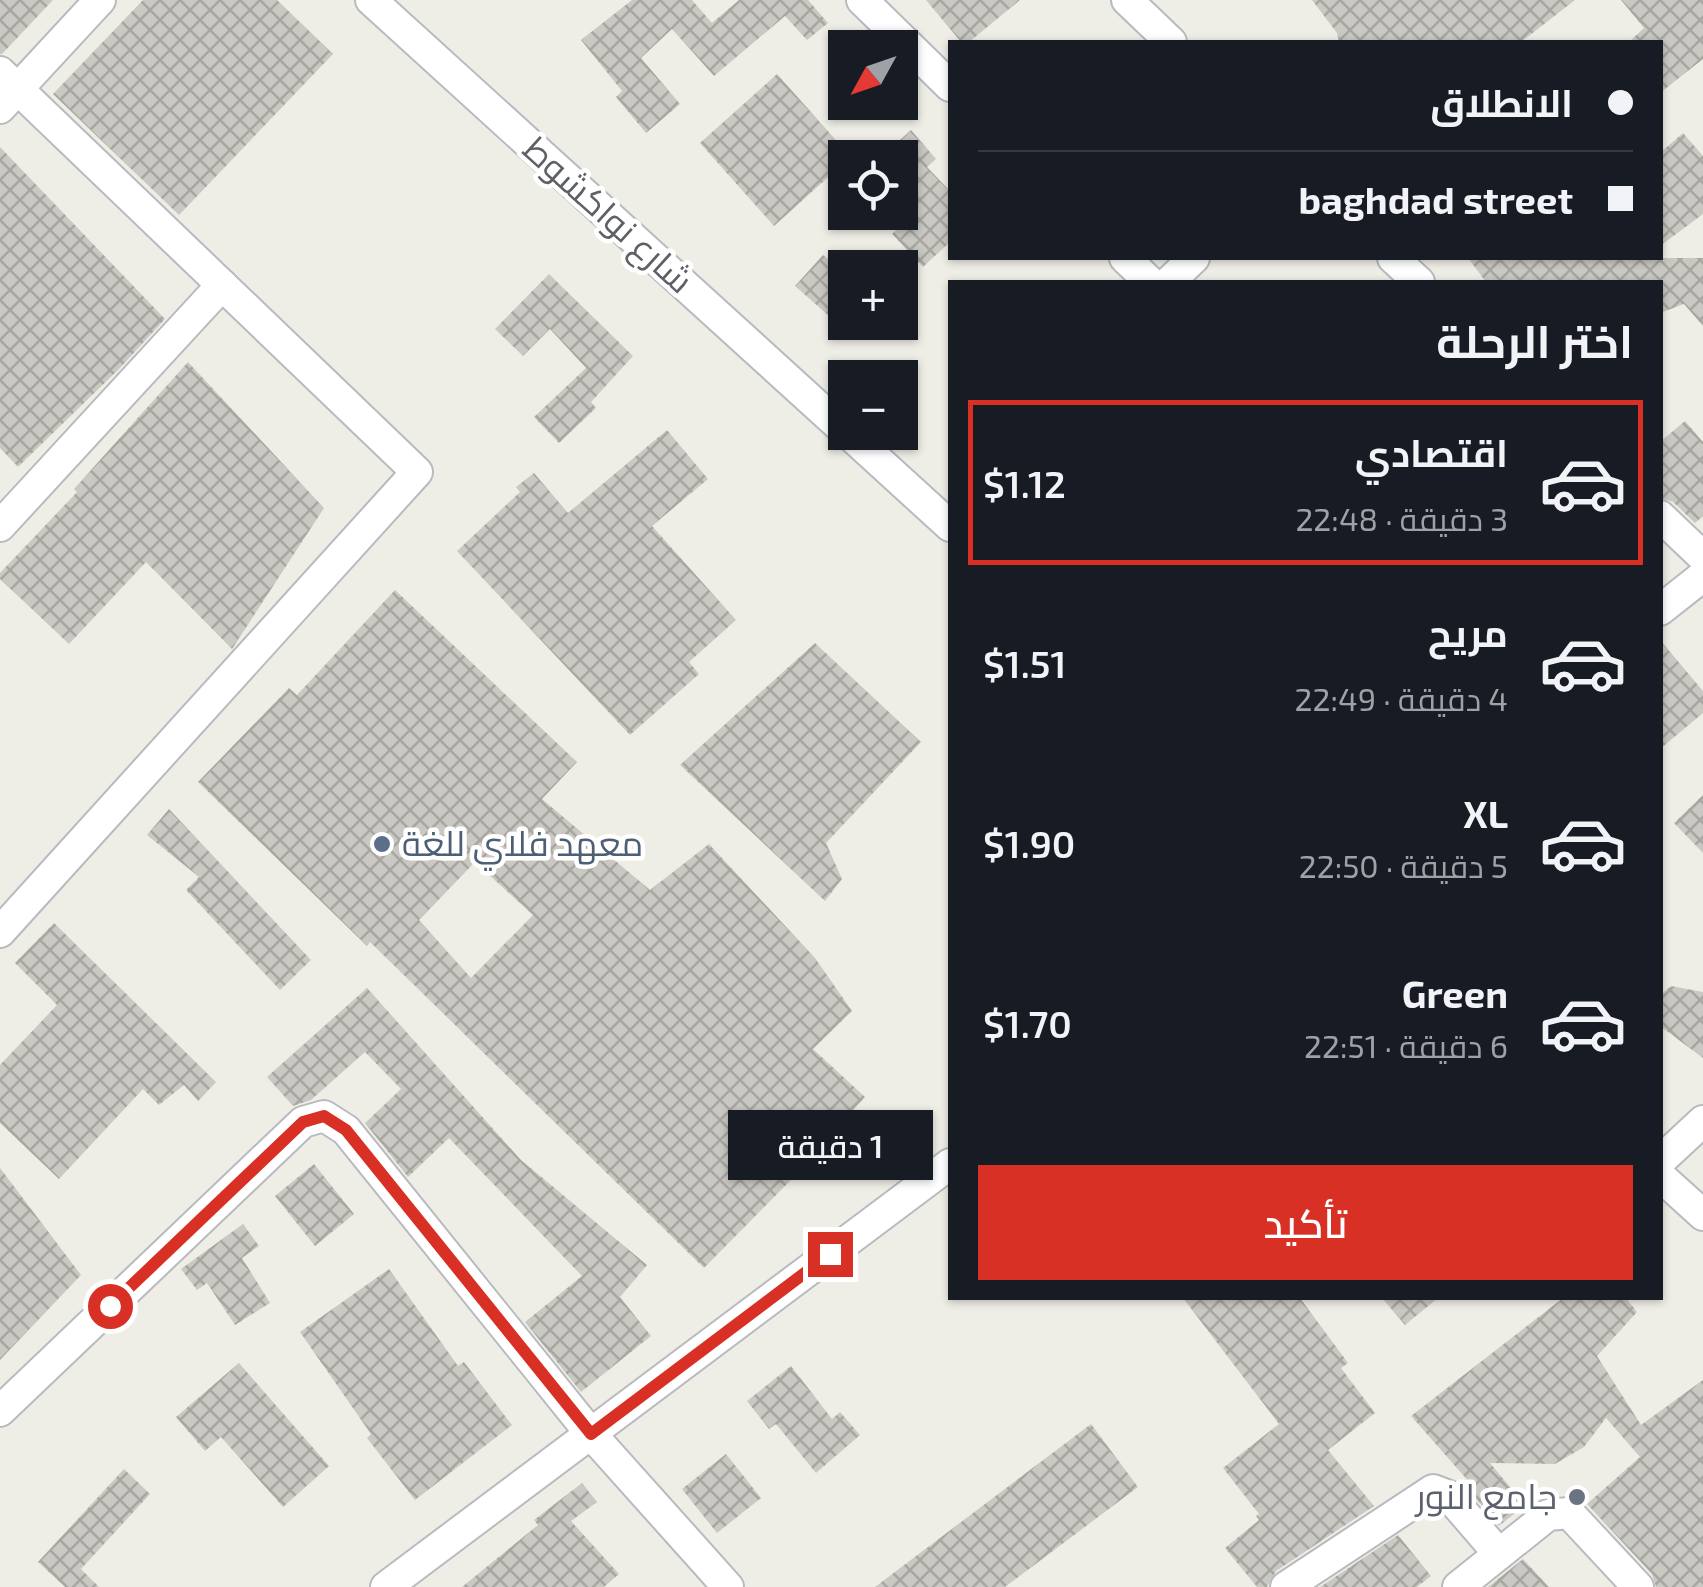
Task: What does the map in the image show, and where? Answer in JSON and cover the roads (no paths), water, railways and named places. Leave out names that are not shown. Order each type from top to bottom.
[{"type":"street","points":[[0,932],[417,472],[222,285],[6,90],[100,0]]},
{"type":"street","name":"شارع نواكشوط","points":[[371,0],[828,416]]},
{"type":"street","points":[[862,0],[948,84]]},
{"type":"street","points":[[1127,0],[1169,40]]},
{"type":"street","points":[[1126,260],[1148,280]]},
{"type":"street","points":[[1171,280],[1192,260]]},
{"type":"street","points":[[1395,260],[1417,280]]},
{"type":"street","points":[[0,526],[222,285]]},
{"type":"street","name":"شارع نواكشوط","points":[[867,450],[947,518]]},
{"type":"street","points":[[1663,519],[1703,557]]},
{"type":"street","points":[[1663,608],[1703,576]]},
{"type":"street","points":[[0,1410],[303,1122],[324,1116],[346,1130],[591,1434],[728,1587]]},
{"type":"street","points":[[1663,1158],[1703,1121]]},
{"type":"street","points":[[386,1587],[422,1577],[591,1434],[948,1166]]},
{"type":"street","points":[[1663,1179],[1703,1215]]},
{"type":"street","points":[[1286,1587],[1433,1490],[1448,1496],[1499,1554]]},
{"type":"street","points":[[1458,1587],[1548,1515],[1568,1512],[1638,1587]]},
{"type":"place","name":"معهد فلاي للغة","points":[[382,844]]},
{"type":"place","name":"جامع النور","points":[[1577,1497]]}]
